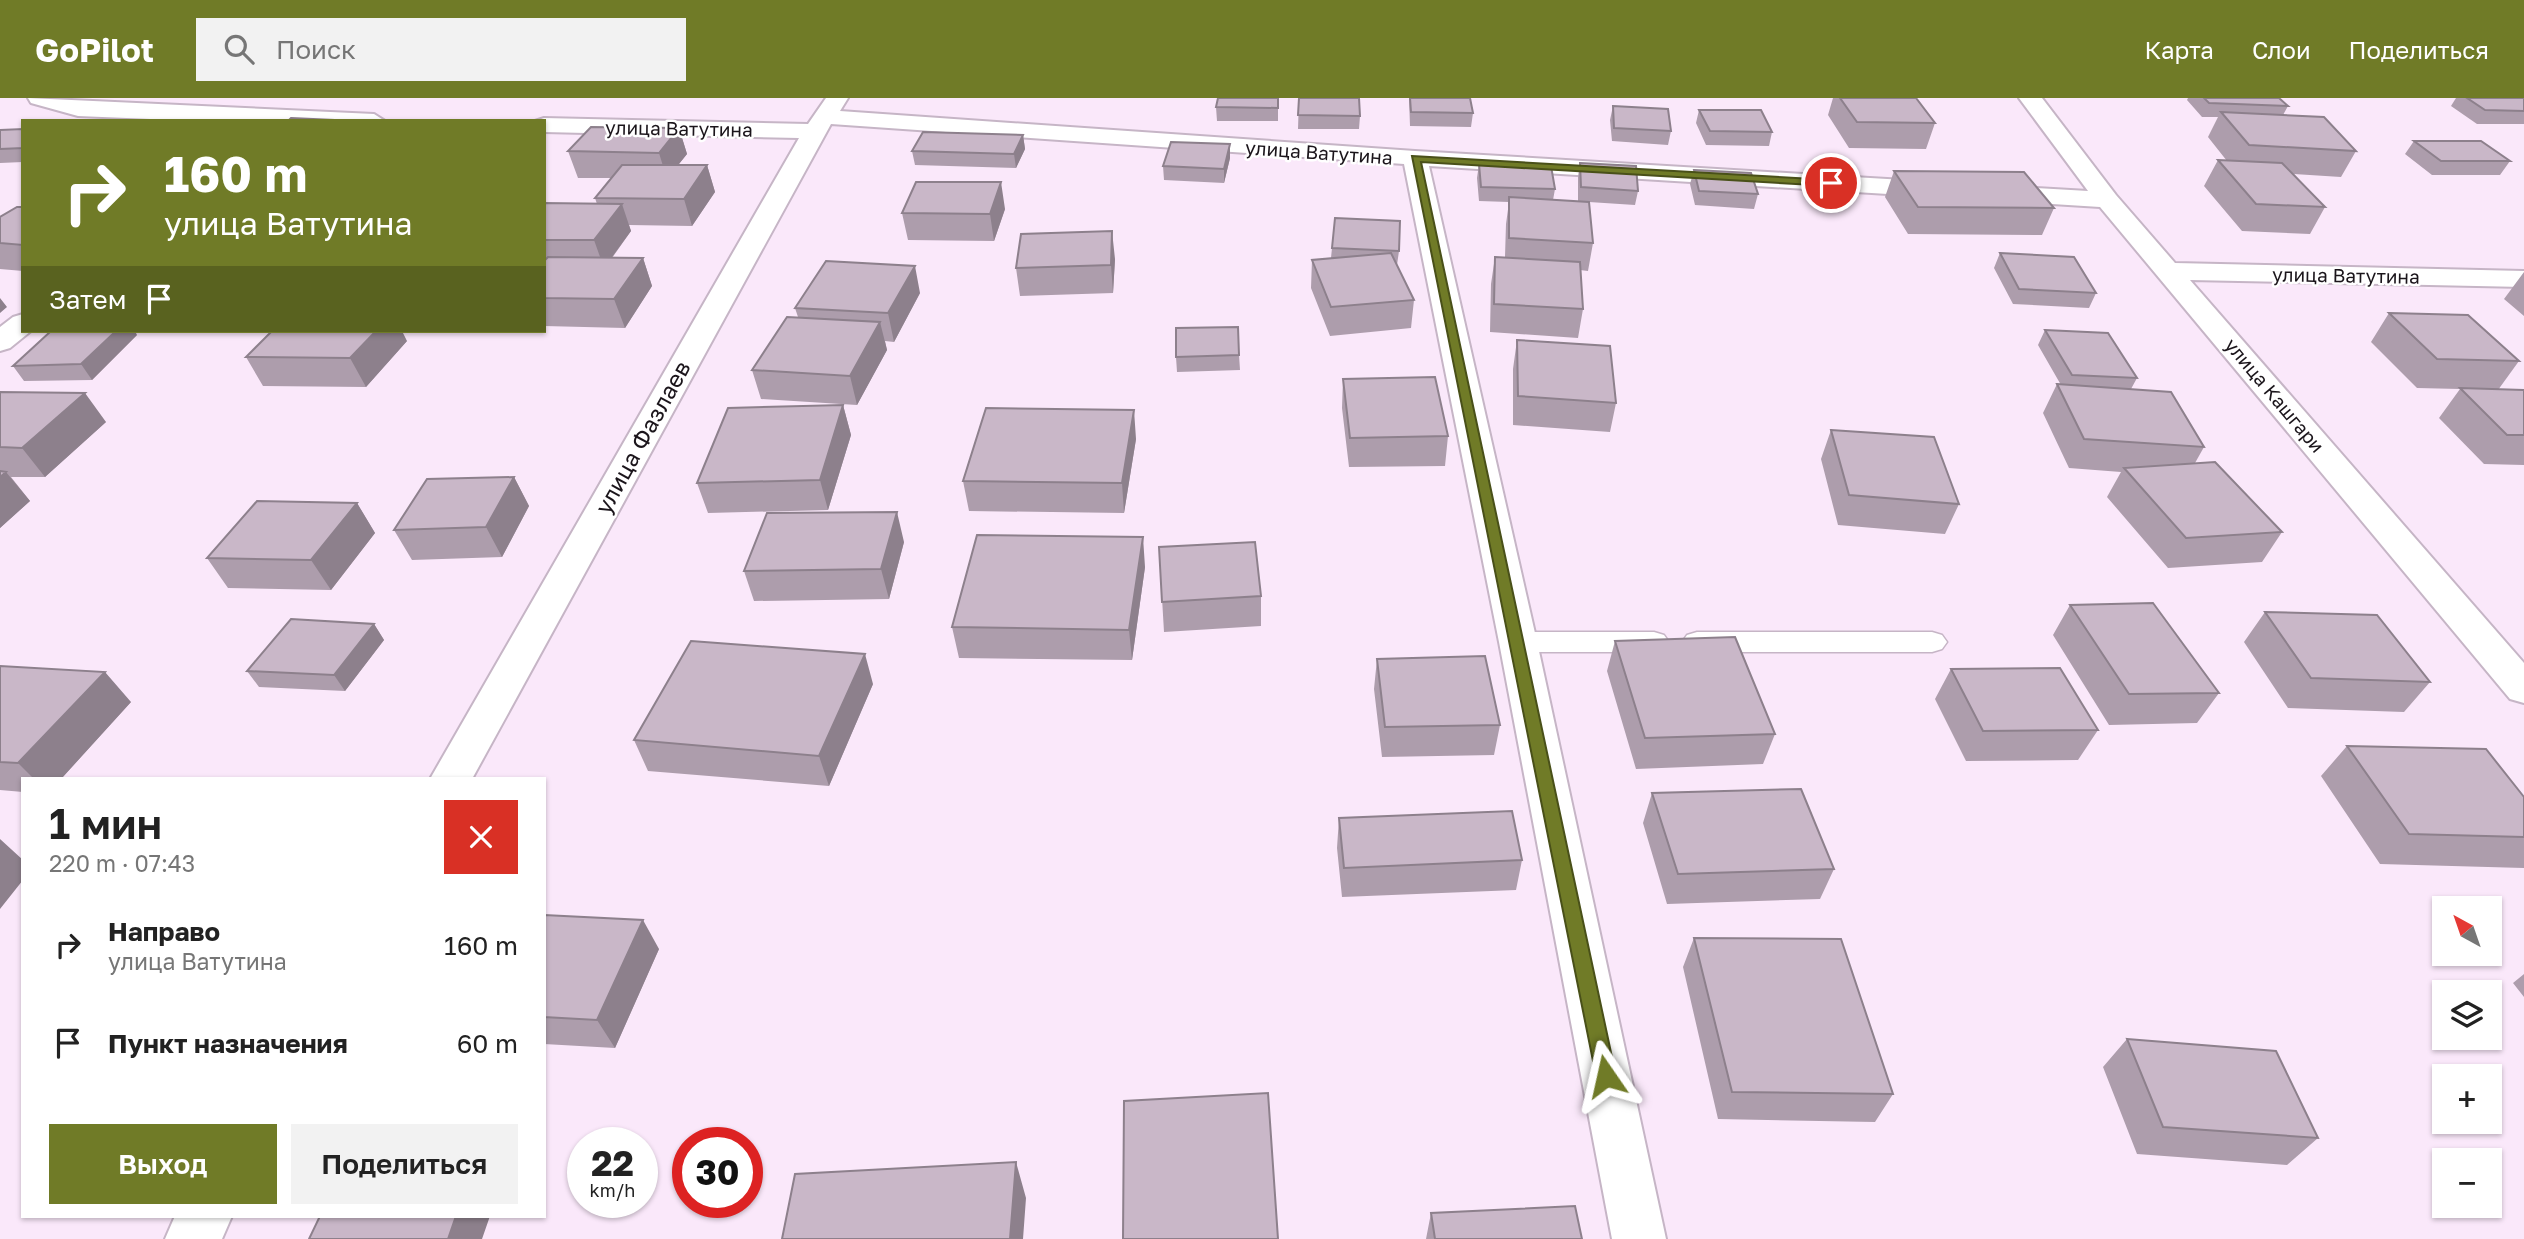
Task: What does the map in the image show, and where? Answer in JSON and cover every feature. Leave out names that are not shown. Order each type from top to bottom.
[{"type":"street","points":[[39,98],[78,109],[248,119]]},
{"type":"street","name":"улица Кашгари","points":[[2030,98],[2108,200],[2524,689]]},
{"type":"street","name":"улица Ватутина","points":[[546,125],[825,115],[1415,158],[2108,200]]},
{"type":"street","name":"улица Фазлаев","points":[[452,777],[825,115]]},
{"type":"street","points":[[1415,158],[1518,642],[1639,1239]]},
{"type":"street","name":"улица Ватутина","points":[[2169,271],[2524,279]]},
{"type":"street","points":[[0,342],[21,325]]},
{"type":"street","points":[[192,1239],[204,1218]]},
{"type":"lane","points":[[1518,642],[1932,642]]},
{"type":"building","points":[[1218,98],[1278,98],[1278,108],[1216,107]]},
{"type":"building","points":[[1299,98],[1359,98],[1360,116],[1298,115]]},
{"type":"building","points":[[1410,98],[1470,98],[1473,113],[1411,112]]},
{"type":"building","points":[[1840,98],[1916,98],[1935,123],[1857,122]]},
{"type":"building","points":[[2204,98],[2279,98],[2288,106],[2209,103]]},
{"type":"building","points":[[2467,98],[2524,98],[2524,111],[2485,110]]},
{"type":"building","points":[[1613,106],[1668,109],[1671,131],[1614,128]]},
{"type":"building","points":[[1699,110],[1761,110],[1772,132],[1710,131]]},
{"type":"building","points":[[2221,112],[2324,117],[2356,151],[2249,145]]},
{"type":"building","points":[[591,127],[679,128],[659,153],[568,151]]},
{"type":"building","points":[[21,129],[21,148],[0,149],[0,130]]},
{"type":"building","points":[[923,132],[1023,135],[1014,154],[912,151]]},
{"type":"building","points":[[2414,141],[2481,141],[2510,161],[2441,161]]},
{"type":"building","points":[[1171,142],[1230,144],[1224,169],[1163,166]]},
{"type":"building","points":[[2218,160],[2282,163],[2325,207],[2256,204]]},
{"type":"building","points":[[1580,163],[1636,166],[1638,191],[1581,187]]},
{"type":"building","points":[[1479,164],[1551,166],[1555,189],[1481,187]]},
{"type":"building","points":[[622,165],[707,165],[684,199],[595,198]]},
{"type":"building","points":[[1694,170],[1751,173],[1758,194],[1699,191]]},
{"type":"building","points":[[1894,171],[2024,172],[2054,208],[1918,207]]},
{"type":"building","points":[[916,182],[1001,182],[990,214],[902,213]]},
{"type":"building","points":[[1509,197],[1589,202],[1593,243],[1509,238]]},
{"type":"building","points":[[546,203],[622,204],[594,240],[546,240]]},
{"type":"building","points":[[21,207],[21,245],[0,243],[0,217]]},
{"type":"building","points":[[1335,218],[1400,221],[1399,251],[1332,248]]},
{"type":"building","points":[[1112,231],[1111,265],[1016,268],[1021,234]]},
{"type":"building","points":[[1391,253],[1414,300],[1331,307],[1312,260]]},
{"type":"building","points":[[2000,253],[2074,257],[2096,293],[2019,289]]},
{"type":"building","points":[[1495,257],[1580,262],[1583,309],[1494,304]]},
{"type":"building","points":[[643,258],[614,299],[546,298],[546,259]]},
{"type":"building","points":[[826,261],[915,266],[888,313],[795,308]]},
{"type":"building","points":[[2389,313],[2468,315],[2519,361],[2437,359]]},
{"type":"building","points":[[787,317],[880,322],[850,376],[752,370]]},
{"type":"building","points":[[1238,327],[1239,355],[1176,357],[1176,328]]},
{"type":"building","points":[[2045,330],[2108,333],[2137,378],[2072,375]]},
{"type":"building","points":[[49,333],[114,333],[81,364],[13,366]]},
{"type":"building","points":[[270,333],[374,333],[350,358],[246,357]]},
{"type":"building","points":[[1517,340],[1610,346],[1616,403],[1518,396]]},
{"type":"building","points":[[1435,377],[1448,436],[1350,438],[1343,379]]},
{"type":"building","points":[[2057,384],[2171,392],[2204,447],[2084,439]]},
{"type":"building","points":[[2460,388],[2524,390],[2524,435],[2507,435]]},
{"type":"building","points":[[0,392],[85,393],[22,448],[0,447]]},
{"type":"building","points":[[843,405],[820,480],[697,483],[728,408]]},
{"type":"building","points":[[986,408],[1134,410],[1122,483],[963,481]]},
{"type":"building","points":[[1831,430],[1934,437],[1959,504],[1849,495]]},
{"type":"building","points":[[2215,462],[2282,532],[2186,538],[2124,468]]},
{"type":"building","points":[[514,477],[486,527],[394,530],[427,479]]},
{"type":"building","points":[[257,501],[357,503],[311,560],[207,558]]},
{"type":"building","points":[[897,512],[881,569],[744,571],[767,513]]},
{"type":"building","points":[[977,535],[1143,537],[1129,630],[952,627]]},
{"type":"building","points":[[1255,542],[1261,596],[1162,602],[1159,547]]},
{"type":"building","points":[[2153,603],[2219,693],[2129,694],[2070,605]]},
{"type":"building","points":[[2265,612],[2377,615],[2430,682],[2311,678]]},
{"type":"building","points":[[291,619],[374,624],[334,675],[247,671]]},
{"type":"building","points":[[1735,637],[1775,734],[1645,738],[1615,641]]},
{"type":"building","points":[[691,641],[865,654],[819,756],[634,740]]},
{"type":"building","points":[[1485,656],[1500,725],[1385,727],[1377,659]]},
{"type":"building","points":[[0,666],[105,672],[18,763],[0,762]]},
{"type":"building","points":[[2060,668],[2098,730],[1983,731],[1951,669]]},
{"type":"building","points":[[2347,746],[2486,749],[2524,797],[2524,837],[2409,834]]},
{"type":"building","points":[[1801,789],[1834,869],[1678,874],[1652,793]]},
{"type":"building","points":[[1512,811],[1522,860],[1344,868],[1339,818]]},
{"type":"building","points":[[546,915],[643,920],[597,1020],[546,1017]]},
{"type":"building","points":[[1694,938],[1841,939],[1893,1094],[1732,1092]]},
{"type":"building","points":[[2127,1039],[2276,1051],[2318,1138],[2163,1127]]},
{"type":"building","points":[[1268,1093],[1278,1239],[1123,1239],[1124,1101]]},
{"type":"building","points":[[1016,1162],[1010,1239],[782,1239],[795,1174]]},
{"type":"building","points":[[1575,1206],[1582,1239],[1435,1239],[1431,1213]]},
{"type":"building","points":[[319,1218],[455,1218],[448,1239],[309,1239]]},
{"type":"route","points":[[1606,1076],[1518,642],[1415,158],[1831,183]]}]
